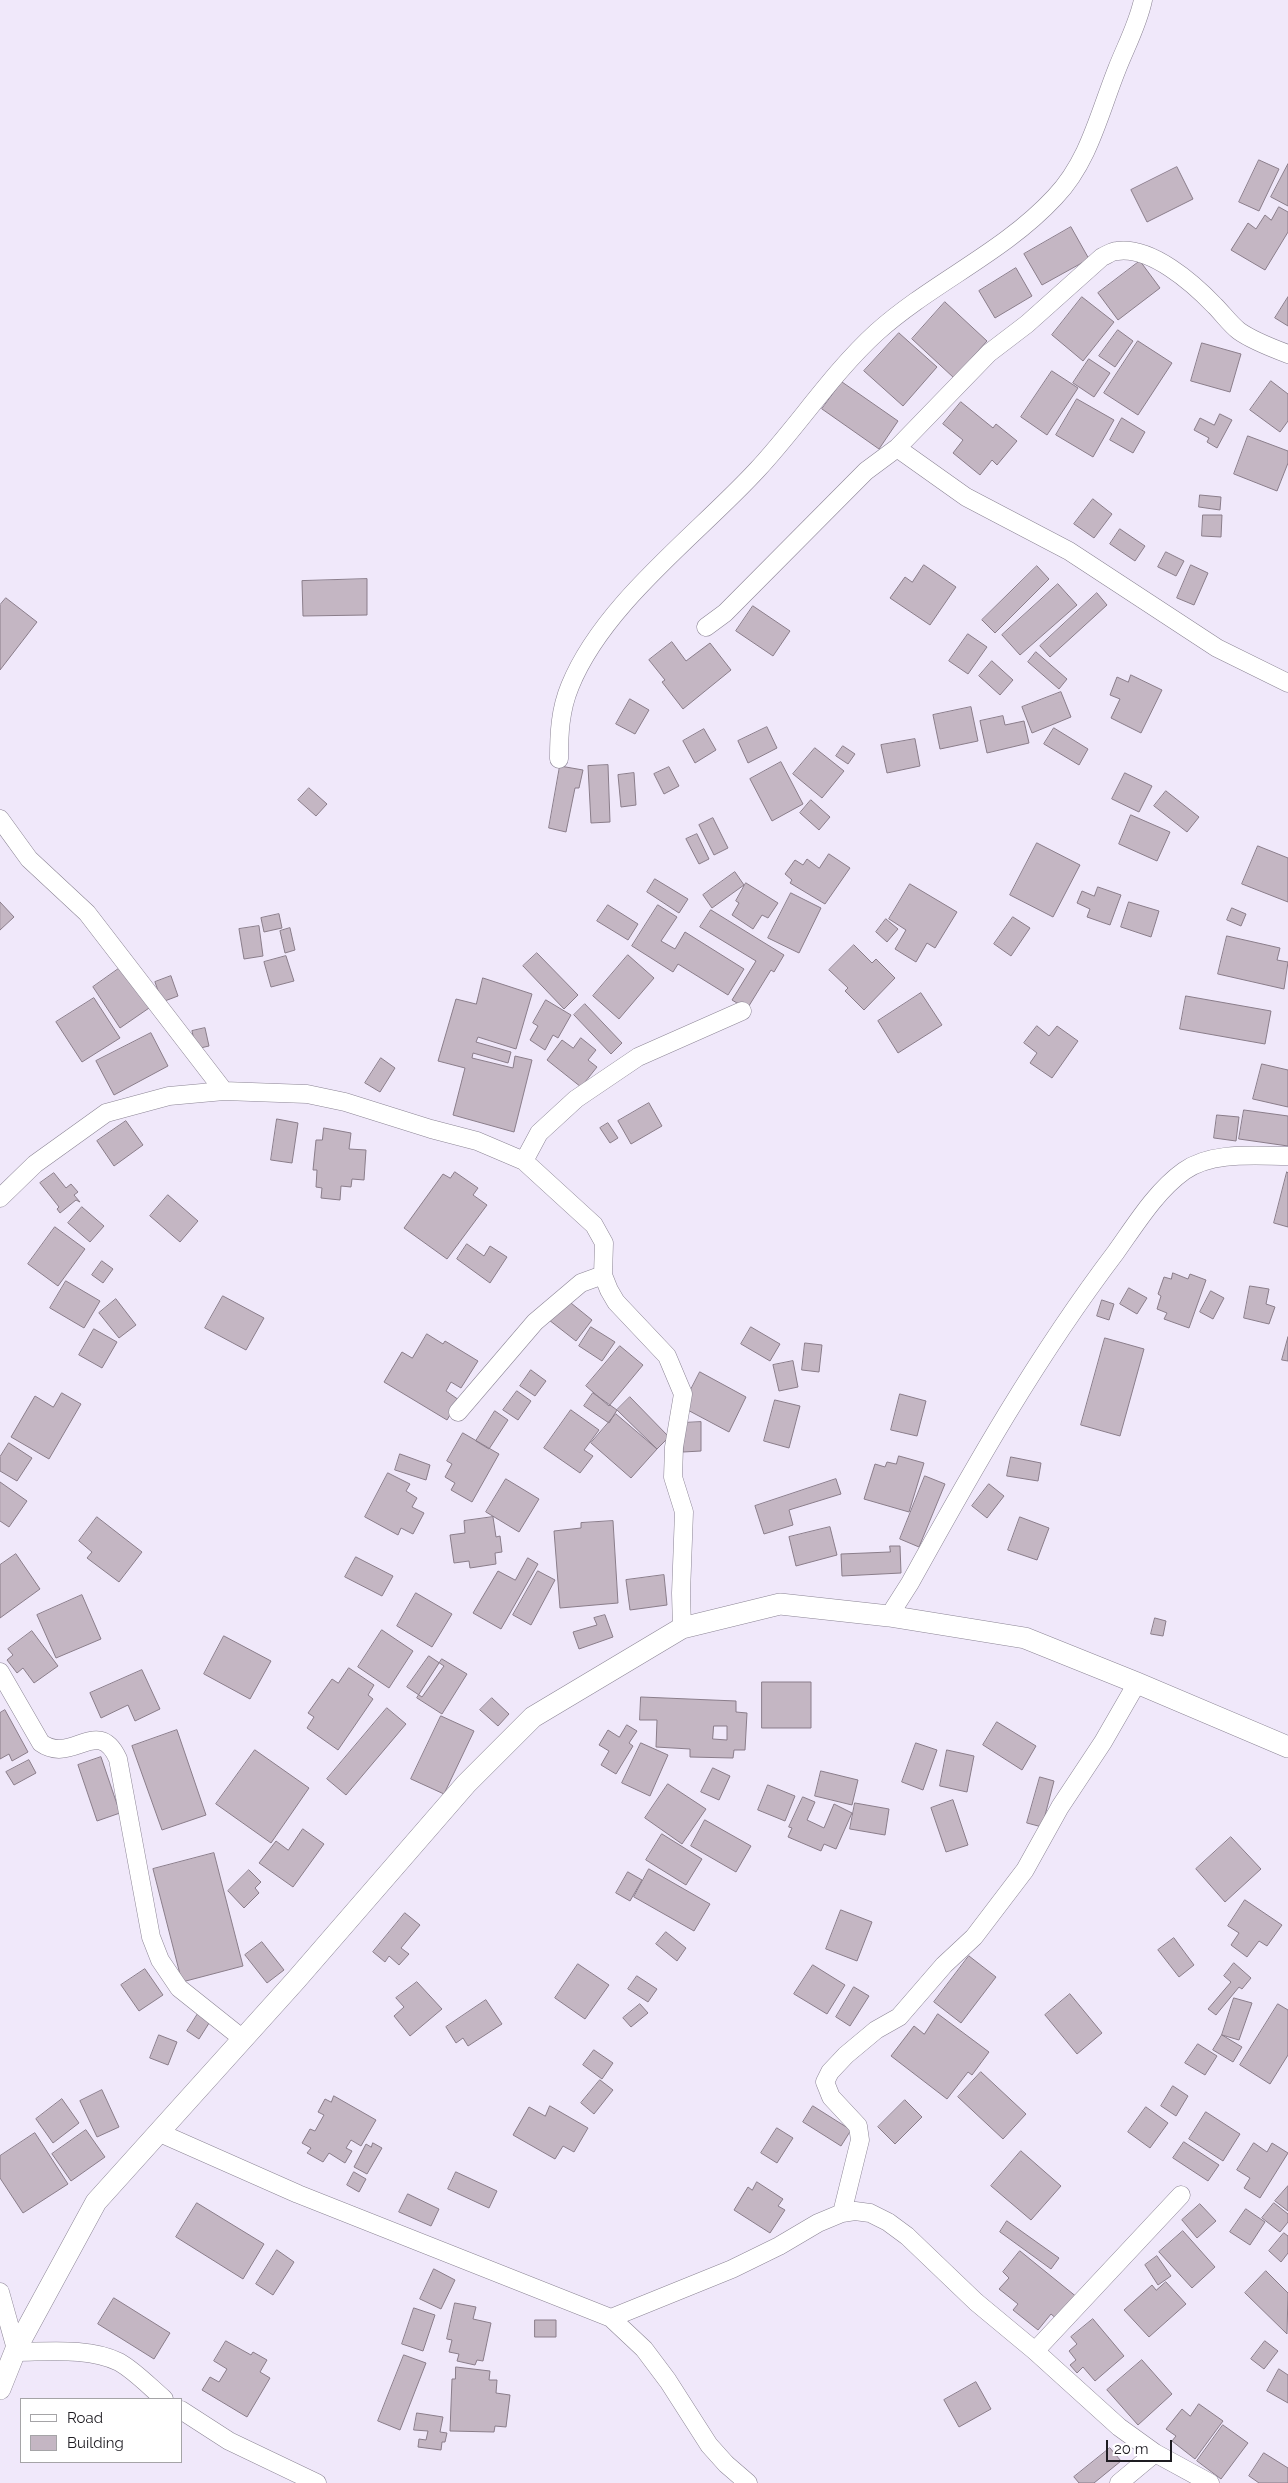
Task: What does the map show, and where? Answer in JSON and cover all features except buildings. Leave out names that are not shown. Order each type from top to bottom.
[{"type":"street","points":[[559,759],[560,725],[570,686],[590,650],[626,598],[758,470],[854,356],[878,331],[1020,230],[1055,197],[1078,168],[1097,127],[1144,0]]},
{"type":"street","points":[[706,627],[725,613],[866,471],[898,448],[989,353],[1028,324],[1102,257],[1116,250],[1137,253],[1158,260],[1178,273],[1214,304],[1239,331],[1288,354]]},
{"type":"street","points":[[898,448],[966,497],[1069,552],[1217,648],[1288,683]]},
{"type":"street","points":[[0,819],[29,858],[87,913],[224,1091]]},
{"type":"street","points":[[524,1161],[539,1133],[576,1099],[638,1057],[742,1011]]},
{"type":"street","points":[[0,1198],[35,1164],[106,1113],[169,1096],[224,1091],[307,1094],[345,1102],[477,1141],[524,1161],[594,1225],[604,1243],[603,1276],[616,1302],[667,1356],[683,1394],[674,1448],[673,1477],[684,1512],[681,1594],[682,1628]]},
{"type":"street","points":[[889,1616],[1034,1368],[1073,1308],[1154,1201],[1185,1170],[1211,1159],[1288,1156]]},
{"type":"street","points":[[458,1412],[535,1322],[581,1283],[603,1276]]},
{"type":"street","points":[[0,2390],[15,2350],[96,2202],[160,2133],[466,1784],[533,1717],[682,1628],[780,1604],[889,1616],[1025,1638],[1137,1683],[1288,1748]]},
{"type":"street","points":[[0,1672],[41,1743],[50,1749],[59,1751],[93,1740],[104,1740],[113,1746],[118,1759],[151,1937],[160,1960],[179,1988],[243,2039]]},
{"type":"street","points":[[842,2213],[860,2140],[858,2126],[831,2097],[824,2082],[846,2055],[876,2030],[899,2017],[944,1965],[974,1938],[1025,1870],[1060,1807],[1103,1742],[1137,1683]]},
{"type":"street","points":[[160,2133],[298,2194],[611,2318],[644,2349],[668,2381],[709,2444],[726,2464],[748,2483]]},
{"type":"street","points":[[1035,2351],[1181,2195]]},
{"type":"street","points":[[611,2318],[732,2269],[779,2246],[818,2223],[842,2213],[855,2211],[870,2213],[888,2222],[907,2236],[976,2302],[1035,2351],[1119,2427],[1155,2453],[1210,2483]]},
{"type":"street","points":[[0,2292],[15,2350]]},
{"type":"street","points":[[15,2350],[109,2358],[121,2364],[163,2398]]},
{"type":"street","points":[[182,2411],[229,2441],[317,2483]]},
{"type":"street","points":[[1118,2483],[1155,2453]]}]
